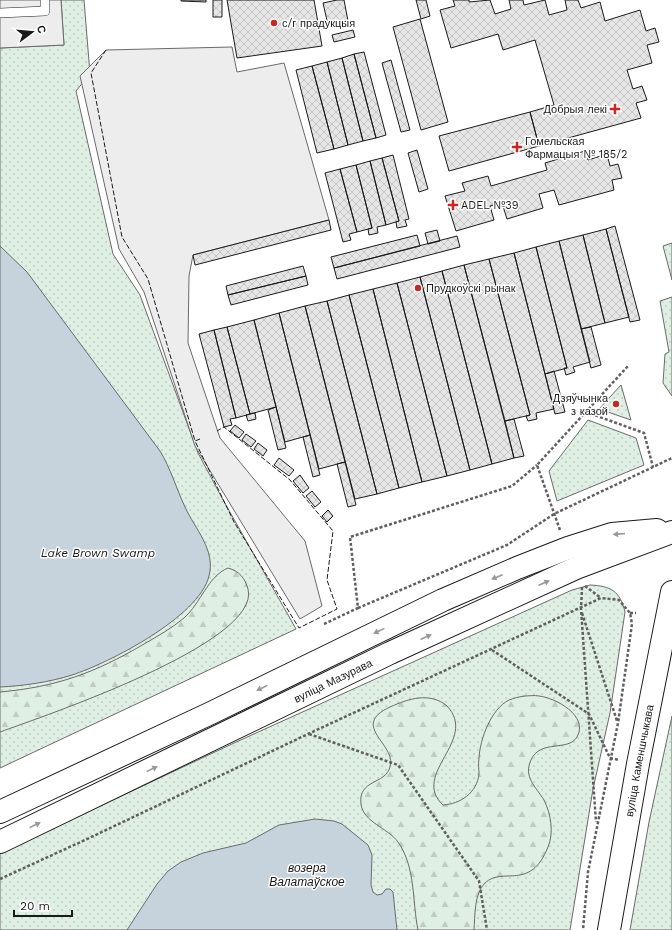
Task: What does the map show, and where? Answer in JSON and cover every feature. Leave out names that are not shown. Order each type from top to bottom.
[{"type":"main road","points":[[0,812],[443,600],[517,568],[568,548],[612,534],[672,528]]},
{"type":"main road","name":"вуліца Мазурава","points":[[0,842],[390,653],[576,568],[672,532]]},
{"type":"main road","name":"вуліца Каменшчыкава","points":[[609,930],[638,764],[672,592]]},
{"type":"lane","points":[[0,13],[45,11],[45,0]]},
{"type":"path","points":[[358,608],[350,537],[512,486],[537,465],[628,366]]},
{"type":"path","points":[[586,412],[644,433],[653,467]]},
{"type":"path","points":[[324,624],[358,608],[507,545],[554,514],[672,458]]},
{"type":"path","points":[[537,465],[562,534]]},
{"type":"path","points":[[583,930],[588,872],[596,826],[618,723],[632,624],[630,613],[619,600],[601,598],[583,584],[581,609],[596,826]]},
{"type":"path","points":[[0,878],[86,840],[308,734],[581,609],[601,598]]},
{"type":"path","points":[[581,609],[618,723]]},
{"type":"path","points":[[630,613],[636,612]]},
{"type":"path","points":[[491,650],[589,714],[610,758]]},
{"type":"path","points":[[308,734],[398,765],[479,881],[487,930]]},
{"type":"green space","points":[[61,0],[84,0],[90,74],[76,91],[113,254],[140,295],[198,453],[296,629],[0,768],[0,48],[64,45]]},
{"type":"green space","points":[[672,243],[672,280],[663,246]]},
{"type":"green space","points":[[672,297],[672,396],[663,383],[665,354],[669,352],[660,301]]},
{"type":"green space","points":[[621,385],[631,420],[599,409]]},
{"type":"green space","points":[[588,420],[636,438],[644,465],[557,501],[549,471]]},
{"type":"green space","points":[[228,568],[241,576],[248,589],[243,610],[221,632],[186,654],[145,675],[58,711],[0,732],[0,692],[20,690],[75,677],[92,671],[126,654],[165,632],[184,618],[215,577]]},
{"type":"green space","points":[[590,585],[609,588],[614,591],[620,599],[625,612],[610,713],[593,789],[570,930],[0,930],[0,853],[234,743],[572,590]]},
{"type":"green space","points":[[524,696],[546,697],[554,700],[569,709],[579,722],[580,729],[577,737],[573,741],[567,744],[547,747],[541,750],[535,754],[529,766],[529,777],[544,800],[550,817],[551,836],[548,847],[541,861],[525,874],[492,878],[481,887],[477,899],[474,930],[418,930],[411,874],[404,852],[394,837],[366,816],[361,804],[361,796],[364,790],[383,777],[390,767],[390,759],[387,751],[377,736],[374,728],[374,721],[379,714],[390,707],[412,699],[430,698],[447,706],[455,719],[455,731],[451,744],[438,769],[434,781],[435,793],[443,805],[449,804],[461,800],[467,796],[478,781],[480,750],[484,734],[492,717],[503,704],[509,700]]},
{"type":"green space","points":[[672,716],[672,930],[630,930],[649,822]]},
{"type":"shaded area","points":[[0,0],[61,0],[64,45],[0,48]]},
{"type":"shaded area","points":[[232,47],[237,72],[284,63],[329,220],[193,255],[189,276],[188,343],[220,438],[305,541],[322,606],[300,619],[195,446],[144,292],[119,249],[80,76],[106,50]]},
{"type":"water","name":"Lake Brown Swamp","points":[[0,246],[27,272],[160,451],[185,507],[207,549],[210,557],[210,566],[209,576],[202,592],[189,607],[151,636],[129,649],[108,660],[72,675],[55,680],[18,686],[0,687]]},
{"type":"water","name":"возера Валатаўское","points":[[315,819],[334,821],[342,824],[368,845],[372,855],[371,885],[373,892],[377,895],[382,894],[386,889],[390,889],[393,892],[397,930],[127,930],[157,884],[168,871],[181,862],[203,853],[246,843],[279,825]]},
{"type":"building","points":[[206,0],[206,2],[181,1]]},
{"type":"building","points":[[213,0],[222,0],[222,17],[213,17]]},
{"type":"building","name":"с/г прадукцыя","points":[[227,0],[314,0],[322,46],[237,58]]},
{"type":"building","points":[[344,0],[348,21],[328,25],[323,3]]},
{"type":"building","points":[[416,0],[426,0],[430,16],[421,19]]},
{"type":"building","points":[[453,0],[469,0],[469,2],[490,0],[495,14],[511,9],[509,0],[523,0],[524,5],[545,0],[549,15],[567,10],[565,0],[578,0],[581,8],[600,2],[605,21],[640,10],[646,31],[655,28],[659,42],[647,45],[652,63],[627,70],[633,89],[642,86],[647,100],[636,103],[641,118],[539,146],[530,112],[554,105],[535,40],[503,50],[498,34],[451,48],[440,10],[455,6]]},
{"type":"building","points":[[420,19],[448,122],[421,130],[393,27]]},
{"type":"building","points":[[353,30],[355,37],[334,42],[332,35]]},
{"type":"building","points":[[364,52],[386,135],[376,138],[354,54]]},
{"type":"building","points":[[354,54],[376,138],[363,141],[342,58]]},
{"type":"building","points":[[342,58],[363,141],[348,145],[327,62]]},
{"type":"building","points":[[391,60],[410,130],[401,132],[382,63]]},
{"type":"building","points":[[327,62],[348,145],[334,149],[312,66]]},
{"type":"building","points":[[312,66],[334,149],[317,153],[296,70]]},
{"type":"building","points":[[530,112],[539,146],[449,171],[439,136]]},
{"type":"building","points":[[417,150],[428,189],[419,192],[408,153]]},
{"type":"building","points":[[585,151],[588,160],[607,154],[610,166],[618,164],[622,178],[612,180],[614,190],[559,205],[554,190],[539,194],[543,208],[507,219],[502,203],[490,206],[494,220],[456,231],[445,196],[465,191],[462,183],[488,176],[491,186],[547,170],[545,163]]},
{"type":"building","points":[[393,155],[409,219],[405,220],[407,226],[397,228],[396,222],[399,221],[382,158]]},
{"type":"building","points":[[382,158],[399,221],[386,225],[370,161]]},
{"type":"building","points":[[370,161],[386,225],[377,227],[378,233],[369,235],[368,229],[372,228],[356,165]]},
{"type":"building","points":[[356,165],[372,228],[357,232],[340,169]]},
{"type":"building","points":[[340,169],[357,232],[349,234],[351,240],[343,242],[325,173]]},
{"type":"building","points":[[329,220],[331,230],[195,265],[193,255]]},
{"type":"building","points":[[615,226],[640,320],[630,322],[606,229]]},
{"type":"building","points":[[606,229],[629,317],[605,323],[583,235]]},
{"type":"building","points":[[437,230],[440,241],[428,244],[425,233]]},
{"type":"building","points":[[417,235],[420,246],[334,268],[331,257]]},
{"type":"building","points":[[583,235],[605,323],[581,329],[559,241]]},
{"type":"building","points":[[457,236],[460,247],[337,279],[334,268]]},
{"type":"building","points":[[559,241],[590,362],[573,367],[575,372],[566,375],[564,368],[567,368],[536,247]]},
{"type":"building","points":[[536,247],[567,368],[545,374],[514,253]]},
{"type":"building","points":[[514,253],[554,409],[536,413],[537,419],[528,421],[526,416],[530,415],[489,259]]},
{"type":"building","points":[[489,259],[530,415],[505,421],[464,265]]},
{"type":"building","points":[[464,265],[514,458],[492,464],[442,271]]},
{"type":"building","points":[[303,266],[306,276],[228,295],[226,286]]},
{"type":"building","points":[[442,271],[492,464],[470,470],[420,277]]},
{"type":"building","points":[[306,276],[308,285],[231,305],[228,295]]},
{"type":"building","points":[[420,277],[470,470],[447,476],[397,283]]},
{"type":"building","points":[[397,283],[447,476],[422,482],[373,289]]},
{"type":"building","points":[[373,289],[422,482],[399,488],[349,295]]},
{"type":"building","points":[[349,295],[399,488],[377,494],[327,301]]},
{"type":"building","points":[[327,301],[377,494],[355,499],[305,306]]},
{"type":"building","points":[[305,306],[345,462],[319,469],[279,313]]},
{"type":"building","points":[[279,313],[310,435],[285,442],[254,320]]},
{"type":"building","points":[[254,320],[276,407],[250,414],[227,327]]},
{"type":"building","points":[[227,327],[250,414],[236,418],[214,330]]},
{"type":"building","points":[[591,327],[601,365],[591,368],[581,329]]},
{"type":"building","points":[[214,330],[236,418],[230,419],[232,425],[224,427],[199,334]]},
{"type":"building","points":[[554,371],[565,412],[555,414],[545,374]]},
{"type":"building","points":[[276,407],[286,448],[278,450],[268,410]]},
{"type":"building","points":[[255,413],[256,419],[248,421],[246,415]]},
{"type":"building","points":[[514,419],[524,456],[514,458],[505,421]]},
{"type":"building","points":[[235,425],[244,432],[239,438],[230,431]]},
{"type":"building","points":[[246,434],[256,441],[251,447],[242,440]]},
{"type":"building","points":[[310,435],[320,475],[313,477],[303,437]]},
{"type":"building","points":[[258,443],[267,450],[263,456],[254,449]]},
{"type":"building","points":[[279,458],[294,470],[289,476],[274,465]]},
{"type":"building","points":[[345,462],[356,505],[348,507],[337,464]]},
{"type":"building","points":[[300,475],[309,488],[303,493],[293,481]]},
{"type":"building","points":[[312,491],[321,502],[315,507],[306,496]]},
{"type":"building","points":[[328,510],[333,516],[327,522],[322,516]]},
{"type":"fence","points":[[106,50],[91,73],[122,237],[148,279],[195,441]]},
{"type":"fence","points":[[200,439],[195,441],[234,522],[299,628],[337,609],[327,580],[333,531],[290,480],[224,427],[217,431]]},
{"type":"place","name":"с/г прадукцыя","points":[[274,23]]},
{"type":"place","name":"Добрыя лекі","points":[[615,109]]},
{"type":"place","name":"Гомельская Фармацыя № 185/2","points":[[517,147]]},
{"type":"place","name":"ADEL №39","points":[[453,205]]},
{"type":"place","name":"Прудкоўскі рынак","points":[[418,288]]},
{"type":"place","name":"Дзяўчынка з казой","points":[[616,404]]}]
